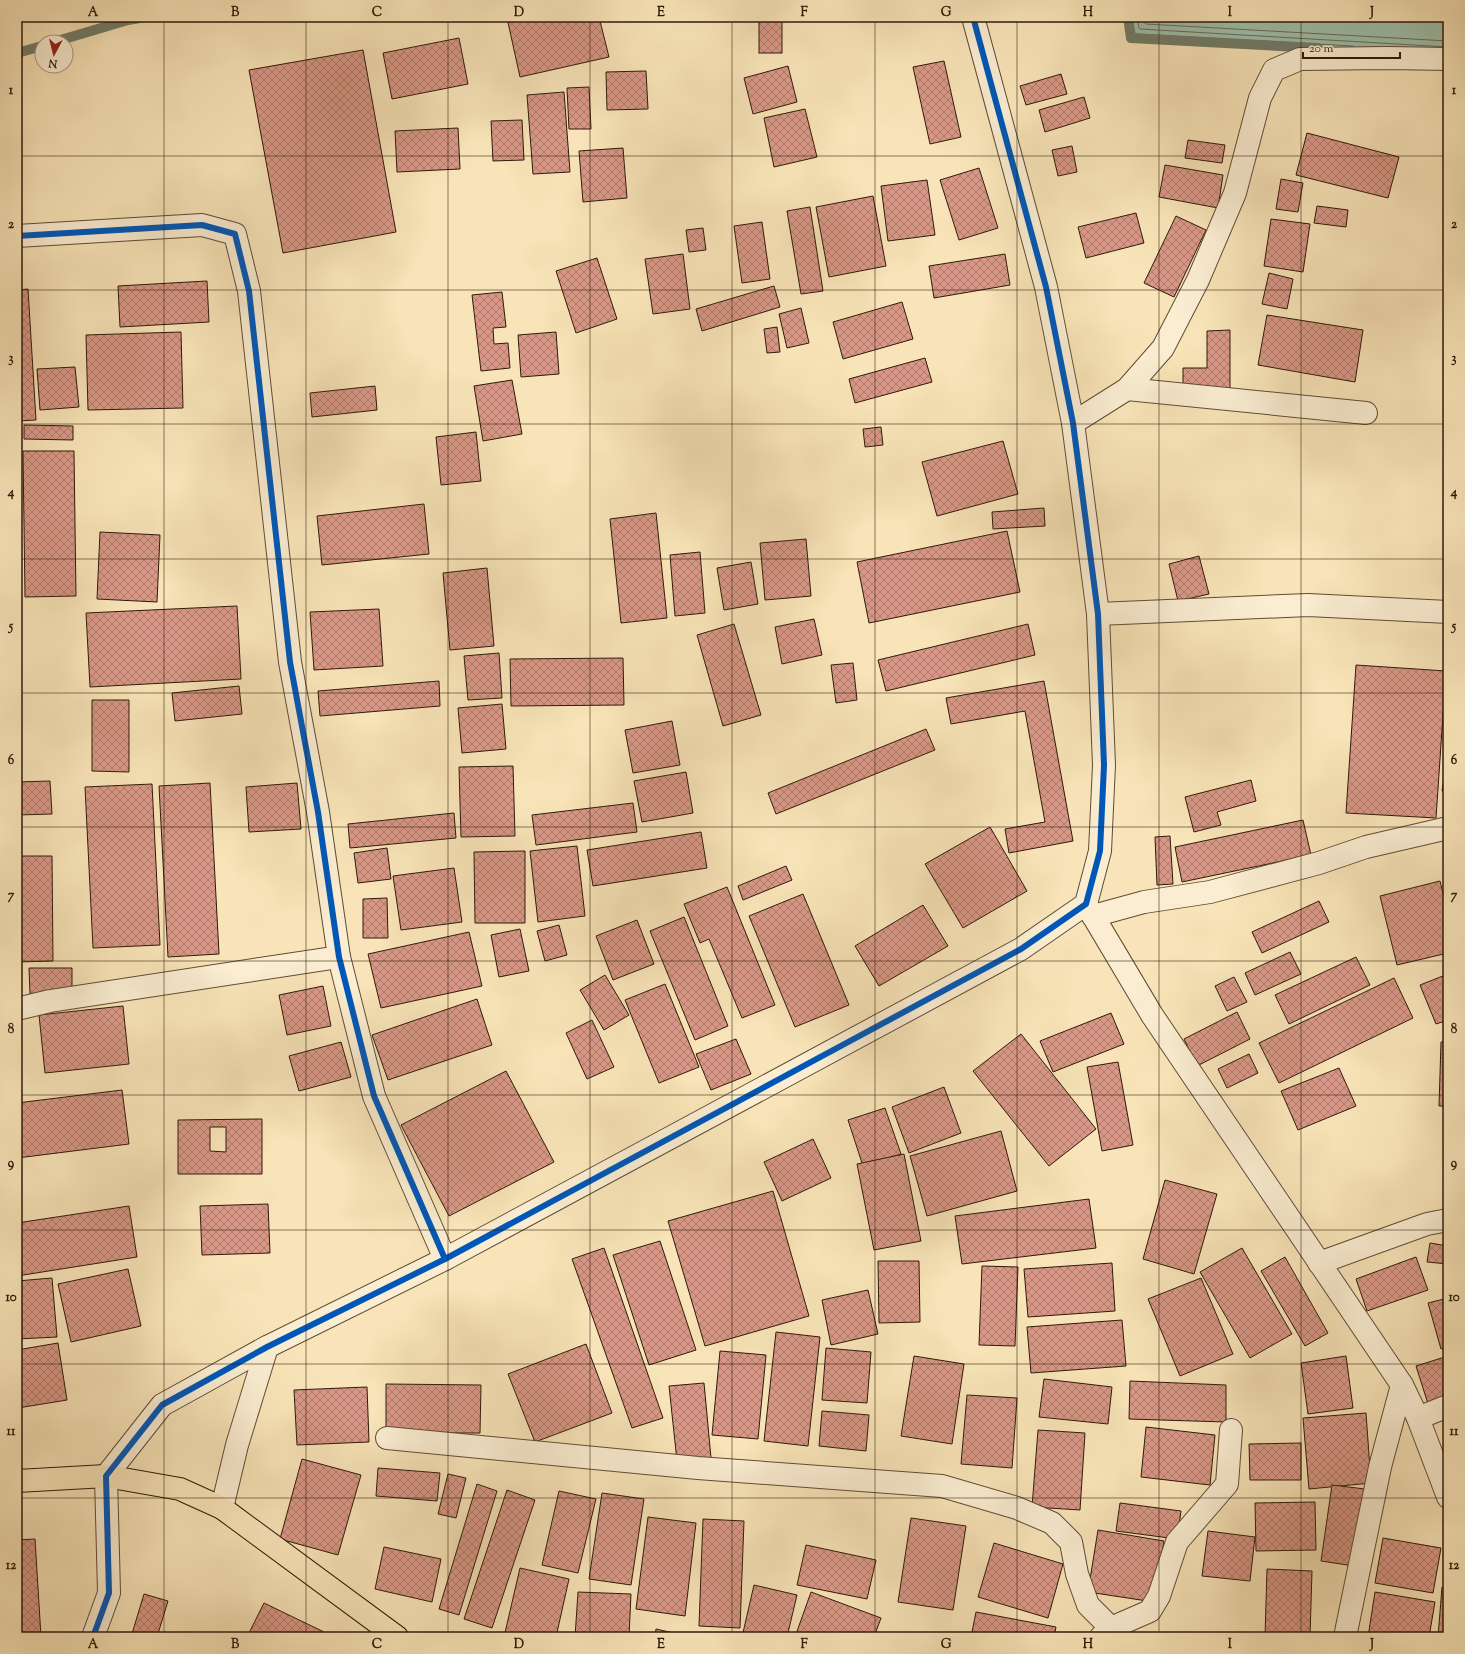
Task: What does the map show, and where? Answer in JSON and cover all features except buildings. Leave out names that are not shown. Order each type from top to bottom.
[{"type":"main road","points":[[17,1481],[106,1476],[180,1489],[222,1508],[397,1637]]},
{"type":"street","points":[[973,17],[1046,287],[1073,423],[1098,614],[1104,765],[1100,851],[1090,910],[1152,1016],[1402,1385],[1418,1418],[1448,1497]]},
{"type":"street","points":[[1073,423],[1127,389],[1163,348],[1198,280],[1235,193],[1260,98],[1274,70],[1300,59],[1448,59]]},
{"type":"street","points":[[17,236],[202,224],[235,234],[249,291],[290,662],[318,812],[339,957],[374,1096],[445,1259]]},
{"type":"street","points":[[1127,389],[1366,413]]},
{"type":"street","points":[[1098,614],[1308,605],[1448,612]]},
{"type":"street","points":[[93,1637],[109,1593],[106,1476],[162,1405],[267,1347],[445,1259],[1021,949],[1090,910],[1210,892],[1319,863],[1366,847],[1448,828]]},
{"type":"street","points":[[17,1009],[50,1001],[339,957]]},
{"type":"street","points":[[1319,1263],[1426,1224],[1448,1220]]},
{"type":"street","points":[[222,1508],[237,1445],[267,1347]]},
{"type":"street","points":[[1345,1637],[1380,1467],[1402,1385]]},
{"type":"street","points":[[1418,1418],[1448,1406]]},
{"type":"street","points":[[387,1438],[698,1468],[942,1486],[1017,1508],[1052,1523],[1071,1542],[1077,1574],[1088,1605],[1106,1632],[1150,1611],[1159,1596],[1177,1542],[1227,1484],[1231,1430]]},
{"type":"water","points":[[1128,17],[1448,17],[1448,56],[1131,38]]},
{"type":"waterway","points":[[74,36],[128,20],[145,17]]},
{"type":"waterway","points":[[1128,17],[1131,38],[1318,48]]},
{"type":"waterway","points":[[17,53],[34,48]]},
{"type":"cycle path","points":[[93,1637],[109,1593],[106,1476],[162,1405],[267,1347],[445,1259],[1021,949],[1086,904],[1100,851],[1104,765],[1098,614],[1073,423],[1046,287],[973,17]]},
{"type":"cycle path","points":[[17,236],[202,225],[235,234],[249,291],[290,662],[318,812],[339,957],[374,1096],[445,1259]]}]
